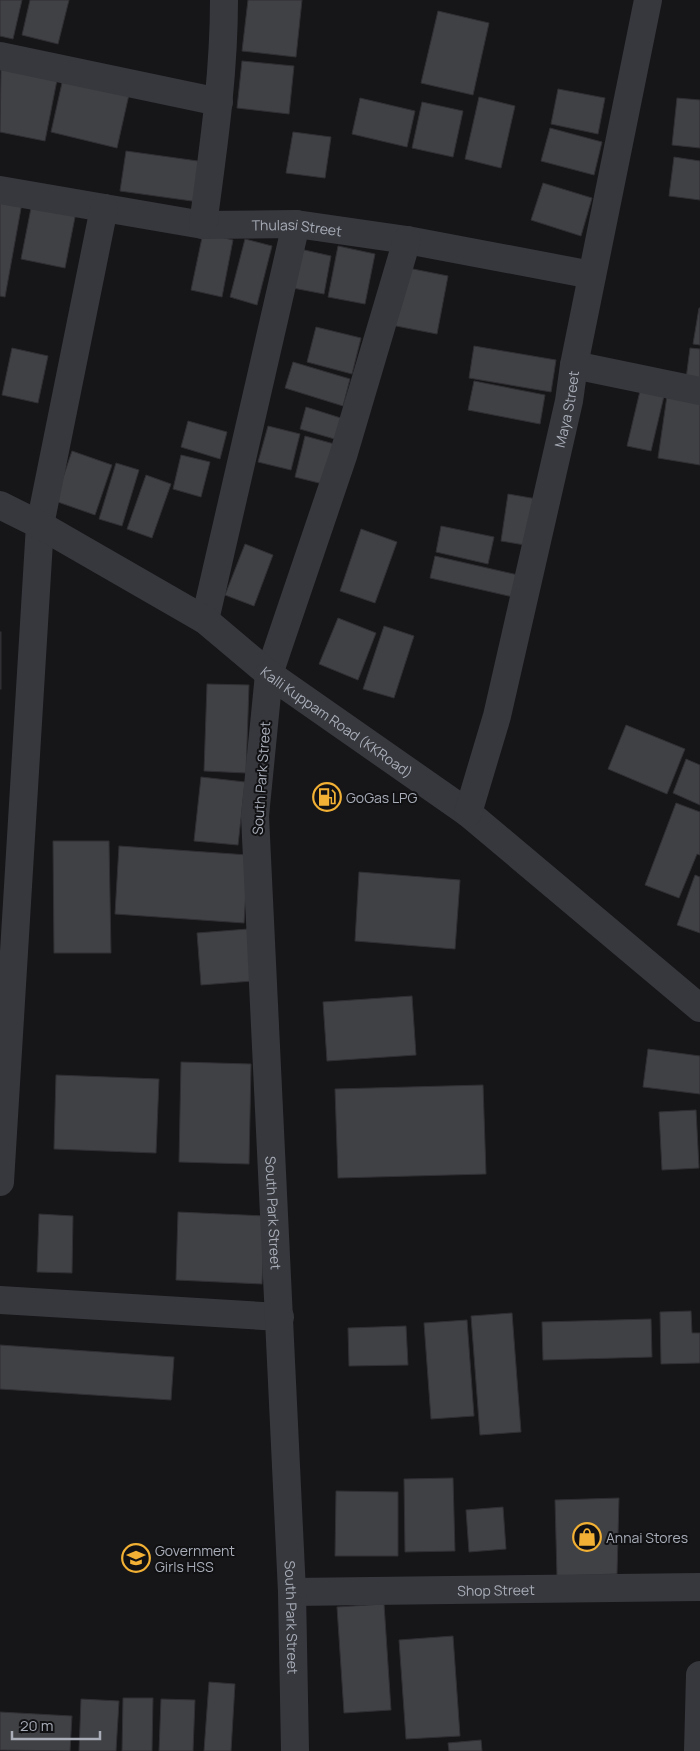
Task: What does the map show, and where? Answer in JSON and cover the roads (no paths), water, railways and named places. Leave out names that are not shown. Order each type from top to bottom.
[{"type":"street","points":[[203,225],[224,50],[224,0]]},
{"type":"street","name":"Maya Street","points":[[468,813],[499,707],[569,401],[574,365],[648,0]]},
{"type":"street","points":[[0,56],[219,102]]},
{"type":"street","name":"Thulasi Street","points":[[0,190],[203,225],[296,224],[407,240],[592,275]]},
{"type":"street","points":[[0,1182],[40,525],[104,208]]},
{"type":"street","points":[[205,620],[296,224]]},
{"type":"street","name":"South Park Street","points":[[296,1751],[292,1592],[280,1317],[255,816],[269,674],[343,456],[407,240]]},
{"type":"street","points":[[574,365],[700,390]]},
{"type":"street","name":"Kalli Kuppam Road (KKRoad)","points":[[0,505],[40,525],[205,620],[269,674],[468,813],[700,1008]]},
{"type":"street","points":[[0,1300],[280,1317]]},
{"type":"street","name":"Shop Street","points":[[292,1592],[700,1587]]},
{"type":"street","points":[[698,1751],[700,1675]]},
{"type":"place","name":"GoGas LPG","points":[[327,797]]},
{"type":"place","name":"Annai Stores","points":[[587,1537]]},
{"type":"place","name":"Government Girls HSS","points":[[136,1558]]}]
